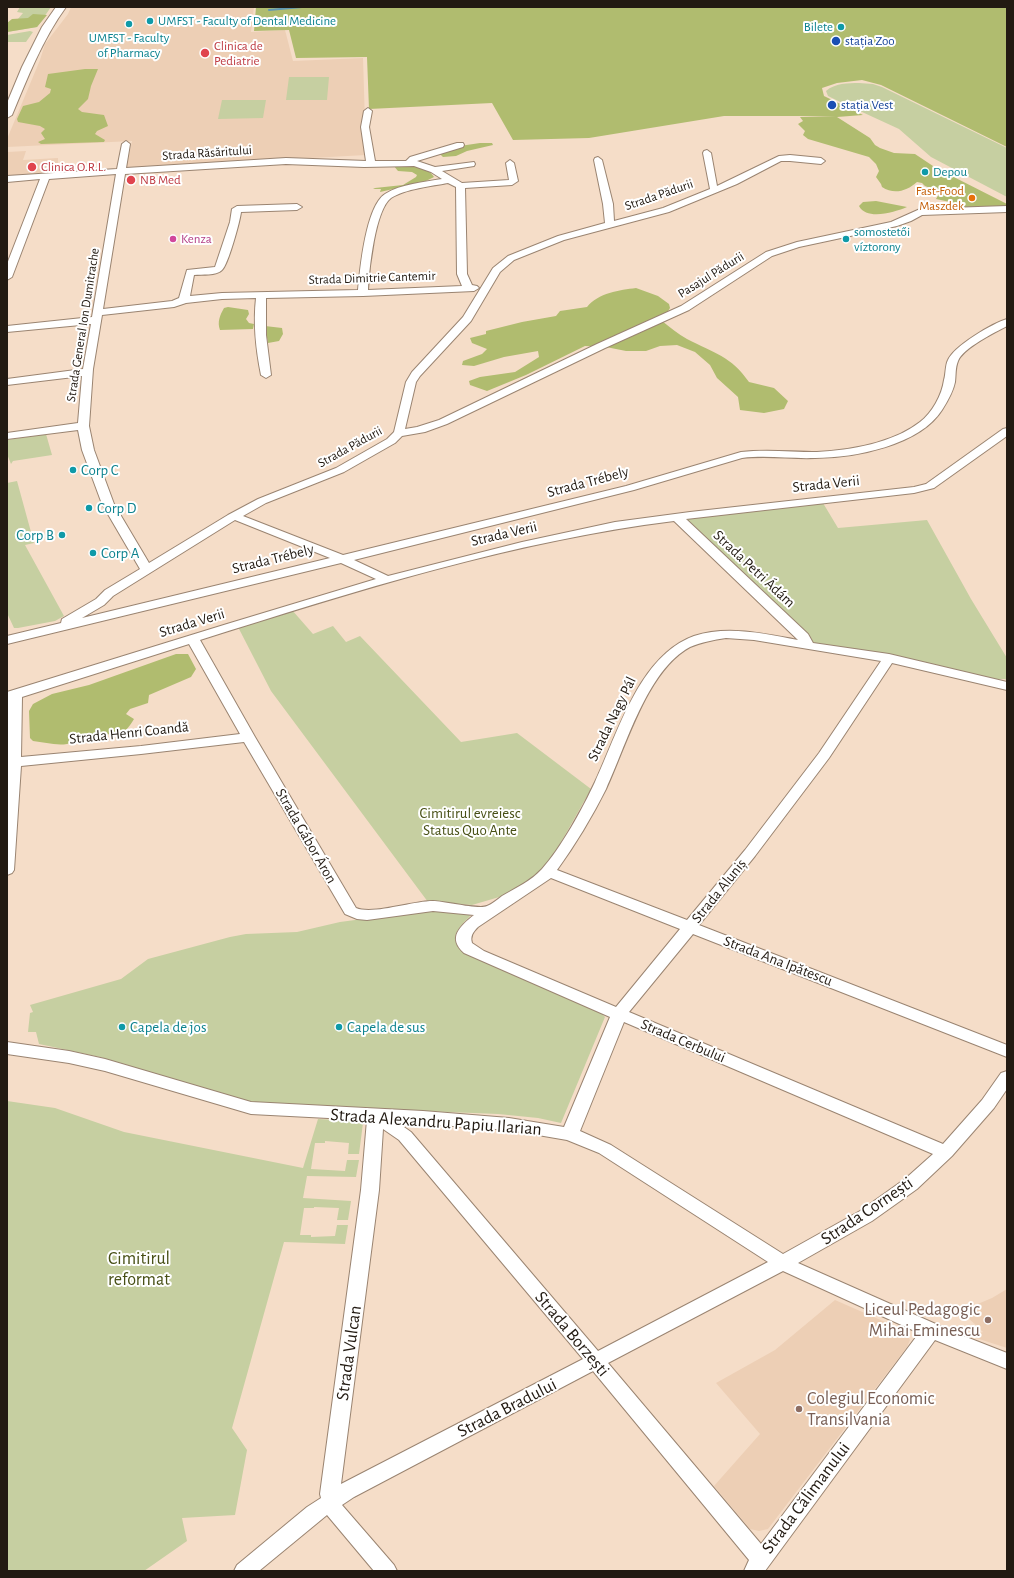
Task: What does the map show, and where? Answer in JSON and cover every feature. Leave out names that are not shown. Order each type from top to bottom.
[{"type":"main road","points":[[7,115],[27,67],[47,27],[61,7]]},
{"type":"street","points":[[368,111],[365,127],[372,164]]},
{"type":"street","name":"Strada General Ion Dumitrache","points":[[126,144],[120,171],[88,372],[83,426],[88,450],[108,504],[147,570]]},
{"type":"street","name":"Strada Răsăritului","points":[[408,162],[413,159],[460,145]]},
{"type":"street","name":"Strada Pădurii","points":[[707,153],[713,187],[717,189]]},
{"type":"street","name":"Strada Pădurii","points":[[60,628],[72,618],[100,602],[109,593],[234,516],[262,501],[340,470],[391,441],[399,433],[411,382],[467,319],[496,270],[511,258],[548,242],[666,210],[717,189],[779,159],[790,158],[822,161]]},
{"type":"street","name":"Strada Pădurii","points":[[598,160],[608,204],[610,226]]},
{"type":"street","name":"Strada Răsăritului","points":[[7,179],[278,162],[372,164],[408,162],[434,170],[460,186]]},
{"type":"street","points":[[468,288],[462,274],[460,186],[512,182],[514,181],[510,163]]},
{"type":"street","name":"Strada Răsăritului","points":[[434,170],[471,164]]},
{"type":"street","points":[[7,277],[46,176]]},
{"type":"street","points":[[363,293],[374,224],[381,202],[392,195],[448,180]]},
{"type":"street","points":[[184,300],[190,272],[216,270],[219,268],[235,222],[237,209],[297,207]]},
{"type":"street","name":"Pasajul Pădurii","points":[[399,433],[418,430],[443,422],[601,346],[685,308],[701,299],[736,274],[776,252],[803,244],[894,224],[908,219],[920,212],[1007,208]]},
{"type":"street","name":"Strada Dimitrie Cantemir","points":[[7,329],[174,304],[184,300],[222,296],[363,293],[485,287]]},
{"type":"street","points":[[261,295],[259,317],[261,345],[266,375]]},
{"type":"street","name":"Strada Trébely","points":[[10,640],[630,488],[741,455],[757,453],[824,454],[873,446],[896,439],[919,427],[934,414],[949,384],[953,358],[983,336],[1007,322]]},
{"type":"street","points":[[7,382],[88,372]]},
{"type":"street","points":[[7,436],[83,426]]},
{"type":"street","name":"Strada Verii","points":[[11,696],[387,580],[495,551],[597,529],[677,517],[926,488],[1007,431]]},
{"type":"street","points":[[234,516],[341,558],[387,580]]},
{"type":"street","name":"Strada Petri Ádám","points":[[677,517],[803,637],[808,646]]},
{"type":"street","points":[[100,602],[123,613]]},
{"type":"street","points":[[7,627],[10,640]]},
{"type":"street","name":"Strada Nagy Pál","points":[[488,912],[536,883],[549,872],[594,798],[639,697],[653,674],[666,658],[698,639],[715,635],[755,637],[889,658],[1007,686]]},
{"type":"street","name":"Strada Gábor Áron","points":[[193,639],[248,737],[350,911],[357,914],[367,914],[433,906],[488,912]]},
{"type":"street","name":"Strada Aluniș","points":[[570,1134],[619,1014],[750,853],[791,800],[824,755],[889,658]]},
{"type":"street","points":[[7,870],[14,762],[11,696]]},
{"type":"street","name":"Strada Henri Coandă","points":[[14,762],[142,750],[248,737]]},
{"type":"street","name":"Strada Ana Ipătescu","points":[[549,872],[1007,1051]]},
{"type":"street","name":"Strada Cerbului","points":[[488,912],[469,925],[464,932],[462,938],[464,945],[472,951],[946,1152]]},
{"type":"street","name":"Strada Alexandru Papiu Ilarian","points":[[7,1048],[69,1057],[251,1108],[376,1120],[423,1117],[509,1124],[570,1134],[605,1149],[783,1263],[822,1283],[931,1331],[1007,1361]]},
{"type":"street","name":"Strada Cornești","points":[[783,1263],[866,1216],[911,1184],[946,1152],[988,1104],[1007,1076]]},
{"type":"street","name":"Strada Borzești","points":[[376,1120],[405,1136],[596,1362],[757,1565]]},
{"type":"street","name":"Strada Vulcan","points":[[330,1501],[330,1491],[370,1190],[376,1120]]},
{"type":"street","name":"Strada Bradului","points":[[244,1571],[314,1513],[347,1490],[596,1362],[783,1263]]},
{"type":"street","name":"Strada Călimanului","points":[[757,1565],[931,1331]]},
{"type":"street","points":[[330,1501],[333,1508],[387,1571]]},
{"type":"shaded area","points":[[71,7],[254,7],[251,32],[285,30],[293,61],[363,58],[366,155],[126,168],[132,141],[7,147],[7,139],[40,60],[45,44],[68,14]]},
{"type":"shaded area","name":"Clinica O.R.L.","points":[[26,151],[23,160],[58,158],[58,173],[7,177],[7,152]]},
{"type":"shaded area","name":"Liceul Pedagogic Mihai Eminescu","points":[[1007,1289],[1007,1348],[976,1338],[973,1335],[983,1332],[961,1311],[992,1298]]},
{"type":"shaded area","name":"Colegiul Economic Transilvania","points":[[835,1300],[901,1329],[907,1334],[910,1340],[907,1347],[768,1529],[759,1531],[750,1529],[714,1486],[760,1434],[716,1383],[775,1350]]},
{"type":"green space","points":[[20,7],[51,7],[37,27],[7,32],[23,13],[17,12]]},
{"type":"green space","points":[[256,7],[1007,7],[1007,147],[881,85],[862,80],[837,83],[822,88],[824,96],[863,115],[837,117],[870,138],[875,145],[894,153],[915,154],[936,168],[1007,204],[1007,208],[949,209],[950,202],[936,199],[940,192],[917,182],[909,188],[900,191],[891,191],[882,187],[876,177],[879,171],[876,164],[869,157],[808,139],[803,135],[805,131],[798,124],[803,121],[800,117],[836,116],[724,116],[589,138],[513,140],[492,103],[369,109],[367,57],[296,58],[289,30],[254,31]]},
{"type":"green space","points":[[33,14],[47,15],[37,27],[7,32],[7,23],[12,19],[28,18]]},
{"type":"green space","points":[[30,31],[33,32],[26,42],[7,42],[7,35]]},
{"type":"green space","points":[[85,69],[98,69],[91,86],[88,99],[78,109],[82,112],[104,115],[108,126],[97,131],[95,134],[105,140],[104,142],[41,144],[38,142],[45,139],[41,133],[45,129],[40,126],[18,122],[17,119],[23,106],[39,102],[50,93],[51,89],[45,87],[48,74]]},
{"type":"green space","points":[[289,77],[329,77],[327,100],[286,100]]},
{"type":"green space","points":[[859,83],[873,84],[882,87],[1007,148],[1007,197],[931,157],[899,129],[828,96],[826,91],[837,85]]},
{"type":"green space","points":[[222,100],[266,100],[263,118],[218,119]]},
{"type":"green space","points":[[492,143],[493,145],[467,151],[456,156],[443,157],[438,152],[460,146]]},
{"type":"green space","points":[[393,165],[410,165],[421,167],[434,177],[424,182],[380,192],[381,189],[373,189],[403,185],[417,175],[412,172],[398,171]]},
{"type":"green space","points":[[876,201],[907,207],[889,213],[875,214],[863,211],[859,206],[863,202]]},
{"type":"green space","points":[[636,288],[658,296],[669,304],[670,308],[662,321],[677,333],[729,361],[736,366],[749,382],[774,388],[788,401],[784,409],[764,413],[740,410],[738,397],[717,378],[710,365],[695,352],[677,345],[660,346],[646,351],[626,351],[606,347],[585,346],[526,375],[487,391],[470,385],[469,381],[480,377],[515,372],[539,357],[538,351],[504,357],[474,366],[462,365],[463,361],[482,354],[487,349],[472,343],[470,338],[486,334],[486,331],[522,322],[556,316],[560,311],[587,307],[603,295],[616,291]]},
{"type":"green space","points":[[228,307],[248,310],[249,314],[246,319],[249,323],[254,324],[253,329],[220,330],[220,316],[224,308]]},
{"type":"green space","points":[[265,326],[282,328],[283,334],[279,341],[268,343]]},
{"type":"green space","points":[[46,434],[52,455],[13,461],[11,464],[7,454],[7,440]]},
{"type":"green space","points":[[17,481],[34,543],[25,545],[64,616],[55,621],[14,628],[7,613],[7,483]]},
{"type":"green space","points":[[823,503],[838,528],[927,520],[971,599],[1007,658],[1007,680],[990,679],[812,644],[685,521],[689,517]]},
{"type":"green space","name":"Cimitirul evreiesc Status Quo Ante","points":[[292,610],[313,634],[333,626],[346,642],[360,636],[461,742],[517,733],[591,789],[545,869],[533,880],[506,895],[472,905],[428,902],[271,691],[238,627]]},
{"type":"green space","points":[[176,654],[188,654],[196,669],[191,677],[149,695],[148,703],[130,709],[126,714],[134,719],[126,730],[118,734],[97,735],[63,744],[33,741],[30,738],[29,711],[33,704],[52,694],[89,685]]},
{"type":"green space","points":[[423,911],[464,913],[471,915],[461,925],[456,934],[457,943],[467,954],[601,1013],[605,1017],[561,1123],[538,1118],[498,1114],[270,1105],[253,1103],[100,1057],[39,1044],[36,1032],[28,1032],[30,1013],[33,1012],[30,1005],[121,979],[148,959],[246,934],[297,932],[340,922]]},
{"type":"green space","name":"Cimitirul reformat","points":[[7,1101],[55,1108],[124,1132],[303,1168],[318,1119],[360,1121],[363,1123],[359,1154],[348,1154],[349,1143],[325,1141],[325,1143],[315,1143],[311,1169],[345,1171],[347,1160],[359,1160],[356,1177],[307,1176],[303,1198],[351,1201],[348,1220],[337,1220],[339,1208],[304,1208],[300,1235],[311,1235],[311,1237],[335,1236],[337,1225],[348,1225],[345,1244],[284,1242],[232,1428],[247,1450],[235,1515],[182,1518],[187,1541],[144,1571],[7,1571]]},
{"type":"waterway","points":[[269,10],[302,7]]},
{"type":"place","name":"UMFST - Faculty of Dental Medicine","points":[[150,21]]},
{"type":"place","name":"UMFST - Faculty of Pharmacy","points":[[129,24]]},
{"type":"place","name":"Bilete","points":[[841,27]]},
{"type":"place","name":"stația Zoo","points":[[836,41]]},
{"type":"place","name":"Clinica de Pediatrie","points":[[205,53]]},
{"type":"place","name":"stația Vest","points":[[832,105]]},
{"type":"place","name":"Clinica O.R.L.","points":[[32,167]]},
{"type":"place","name":"Depou","points":[[925,172]]},
{"type":"place","name":"NB Med","points":[[131,180]]},
{"type":"place","name":"Fast-Food Maszdek","points":[[972,198]]},
{"type":"place","name":"Kenza","points":[[173,239]]},
{"type":"place","name":"somostetői víztorony","points":[[846,239]]},
{"type":"place","name":"Corp C","points":[[73,470]]},
{"type":"place","name":"Corp D","points":[[89,508]]},
{"type":"place","name":"Corp B","points":[[62,535]]},
{"type":"place","name":"Corp A","points":[[93,553]]},
{"type":"place","name":"Capela de jos","points":[[122,1027]]},
{"type":"place","name":"Capela de sus","points":[[339,1027]]},
{"type":"place","name":"Liceul Pedagogic Mihai Eminescu","points":[[988,1320]]},
{"type":"place","name":"Colegiul Economic Transilvania","points":[[799,1409]]}]
